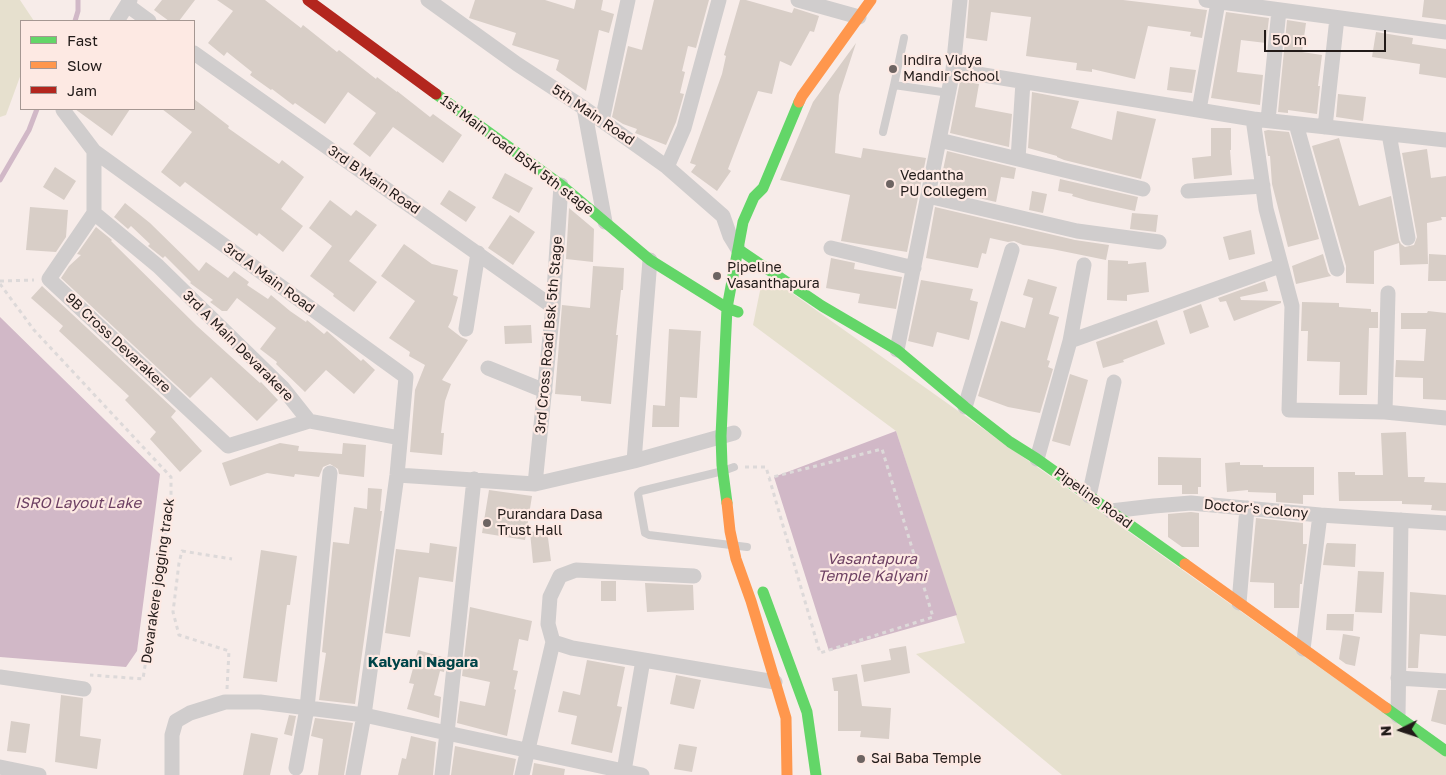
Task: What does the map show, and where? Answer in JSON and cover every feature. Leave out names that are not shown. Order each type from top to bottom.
[{"type":"street","name":"1st Main road BSK 5th stage","points":[[308,0],[561,185],[650,260],[727,308],[741,313]]},
{"type":"street","name":"5th Main Road","points":[[428,0],[516,64],[584,108],[667,167],[723,216],[730,236],[747,255]]},
{"type":"street","points":[[602,121],[628,0]]},
{"type":"street","points":[[667,167],[684,128],[719,0]]},
{"type":"street","points":[[798,0],[859,17]]},
{"type":"street","points":[[760,209],[763,188],[802,96],[871,0]]},
{"type":"street","points":[[897,350],[949,93],[960,0]]},
{"type":"street","points":[[1199,110],[1212,1],[1446,32]]},
{"type":"street","points":[[118,20],[128,3],[148,20]]},
{"type":"street","points":[[1279,10],[1261,120],[1263,186],[1266,209],[1292,306],[1289,410],[1385,412],[1446,418]]},
{"type":"street","points":[[1325,127],[1337,18]]},
{"type":"street","name":"3rd B Main Road","points":[[195,54],[553,307]]},
{"type":"street","points":[[953,70],[1261,120],[1446,140]]},
{"type":"street","points":[[1018,159],[1023,82]]},
{"type":"street","points":[[584,108],[605,222]]},
{"type":"street","name":"3rd A Main Road","points":[[65,110],[94,151],[406,377],[397,474],[364,716],[353,775]]},
{"type":"street","points":[[1296,124],[1337,269]]},
{"type":"street","points":[[1389,134],[1408,238]]},
{"type":"street","points":[[939,140],[1143,189]]},
{"type":"street","points":[[49,279],[94,213],[94,151]]},
{"type":"street","name":"3rd Cross Road Bsk 5th Stage","points":[[535,484],[553,307],[561,185]]},
{"type":"street","points":[[1188,192],[1263,186]]},
{"type":"street","points":[[763,188],[754,196],[743,222],[747,255],[727,308],[733,546],[752,601],[786,718],[787,775]]},
{"type":"street","points":[[928,196],[1077,232],[1159,242]]},
{"type":"street","name":"3rd A Main Devarakere","points":[[94,213],[158,266],[282,387],[309,421]]},
{"type":"street","points":[[831,248],[914,268]]},
{"type":"street","points":[[965,407],[1012,250]]},
{"type":"street","points":[[466,329],[478,253]]},
{"type":"street","name":"Pipeline Road","points":[[747,255],[822,306],[897,350],[1010,442],[1037,458],[1446,751]]},
{"type":"street","points":[[634,461],[650,260]]},
{"type":"street","points":[[1037,458],[1070,341],[1084,264]]},
{"type":"street","points":[[1070,341],[1280,266]]},
{"type":"street","name":"9B Cross Devarakere","points":[[49,279],[228,446],[309,421]]},
{"type":"street","points":[[1385,412],[1388,293]]},
{"type":"street","points":[[488,368],[545,391]]},
{"type":"street","points":[[1090,496],[1114,382]]},
{"type":"street","points":[[309,421],[400,438]]},
{"type":"street","points":[[397,474],[535,484],[634,461],[731,434]]},
{"type":"street","points":[[730,466],[739,508]]},
{"type":"street","points":[[296,768],[307,708],[330,472]]},
{"type":"street","points":[[442,775],[474,479]]},
{"type":"street","name":"Doctor's colony","points":[[1111,511],[1191,503],[1446,524]]},
{"type":"street","points":[[1239,603],[1247,508]]},
{"type":"street","points":[[1303,649],[1320,515]]},
{"type":"street","points":[[1398,716],[1401,520]]},
{"type":"street","points":[[744,535],[748,551]]},
{"type":"street","points":[[522,775],[553,642],[548,624],[550,597],[560,576],[576,570],[694,576]]},
{"type":"street","points":[[759,583],[807,712],[816,775]]},
{"type":"street","points":[[553,642],[572,648],[775,682]]},
{"type":"street","points":[[624,771],[643,660]]},
{"type":"street","points":[[0,677],[85,682]]},
{"type":"street","points":[[1398,678],[1446,681]]},
{"type":"street","points":[[172,775],[172,735],[176,721],[190,713],[225,702],[260,702],[364,716],[527,750],[599,771],[624,771],[642,775]]},
{"type":"street","points":[[786,718],[807,712]]},
{"type":"street","points":[[0,767],[39,775]]},
{"type":"lane","points":[[883,132],[904,38]]},
{"type":"lane","points":[[894,85],[949,93]]},
{"type":"lane","points":[[730,466],[641,491],[638,494],[645,533],[649,536],[733,546],[748,551]]},
{"type":"path","points":[[0,282],[49,279]]},
{"type":"path","name":"Devarakere jogging track","points":[[0,282],[34,330],[171,477],[171,496],[143,679],[85,682]]},
{"type":"path","points":[[730,466],[766,467],[769,478],[820,653],[933,617],[882,449],[769,478]]},
{"type":"path","points":[[225,702],[229,651],[179,635],[173,612],[182,551],[232,559]]},
{"type":"shaded area","points":[[0,0],[20,0],[33,20],[20,20],[20,77],[6,115],[0,117]]},
{"type":"shaded area","points":[[762,281],[775,281],[1446,757],[1446,775],[1062,775],[916,654],[965,643],[896,431],[753,325]]},
{"type":"water","name":"ISRO Layout Lake","points":[[0,317],[160,474],[137,651],[126,667],[0,657]]},
{"type":"water","name":"Vasantapura Temple Kalyani","points":[[896,431],[957,615],[829,651],[774,477]]},
{"type":"building","points":[[162,0],[195,0],[180,20],[168,20],[154,10]]},
{"type":"building","points":[[217,0],[265,0],[301,28],[303,25],[337,52],[339,50],[376,79],[377,77],[397,91],[430,117],[433,114],[462,135],[443,163],[393,127],[370,157],[353,144],[376,113],[348,92],[325,124],[295,103],[293,105],[250,75],[252,72],[227,52],[224,56],[208,43],[233,11]]},
{"type":"building","points":[[475,0],[545,0],[574,9],[576,0],[603,0],[601,10],[614,14],[609,33],[599,30],[586,91],[556,70],[559,60],[512,45],[516,33],[469,18]]},
{"type":"building","points":[[654,0],[709,0],[696,48],[688,46],[682,71],[685,72],[680,93],[684,94],[676,122],[666,145],[635,133],[637,129],[623,124],[612,117],[628,46],[642,50]]},
{"type":"building","points":[[740,0],[792,13],[794,8],[819,16],[814,32],[810,31],[791,66],[780,61],[772,94],[758,91],[728,169],[731,171],[717,191],[691,172],[696,165],[690,163],[722,74],[726,56],[724,55]]},
{"type":"building","points":[[969,0],[1123,0],[1207,10],[1202,38],[1190,36],[1191,32],[1148,26],[1135,79],[1092,69],[1092,72],[1076,70],[1077,63],[1026,56],[1031,17],[991,12],[987,41],[966,38]]},
{"type":"building","points":[[1424,0],[1446,0],[1446,20],[1422,17]]},
{"type":"building","points":[[1226,12],[1269,18],[1266,43],[1241,40],[1237,72],[1263,75],[1260,105],[1211,98]]},
{"type":"building","points":[[1287,20],[1306,23],[1302,52],[1322,55],[1317,114],[1288,110],[1288,113],[1278,112]]},
{"type":"building","points":[[1376,32],[1413,38],[1412,44],[1446,49],[1446,78],[1419,74],[1420,64],[1372,57]]},
{"type":"building","points":[[856,43],[839,95],[835,153],[861,158],[863,148],[926,158],[907,252],[841,241],[850,195],[780,180],[813,102]]},
{"type":"building","points":[[1170,67],[1196,70],[1192,93],[1167,90]]},
{"type":"building","points":[[960,81],[979,84],[975,107],[1012,114],[1009,147],[950,133]]},
{"type":"building","points":[[1032,92],[1079,101],[1071,128],[1112,140],[1117,111],[1156,119],[1141,179],[1064,160],[1057,156],[1028,148]]},
{"type":"building","points":[[1338,94],[1366,97],[1363,121],[1336,117]]},
{"type":"building","points":[[195,100],[229,126],[228,128],[279,164],[282,160],[304,177],[281,209],[303,226],[283,252],[259,233],[257,236],[185,182],[180,187],[161,172],[192,132],[163,110],[195,110]]},
{"type":"building","points":[[76,110],[129,110],[112,136]]},
{"type":"building","points":[[1211,128],[1231,128],[1232,175],[1194,179],[1192,158],[1211,156]]},
{"type":"building","points":[[1264,131],[1289,132],[1319,239],[1288,247],[1272,184],[1270,156],[1268,156]]},
{"type":"building","points":[[1339,138],[1359,206],[1391,196],[1399,240],[1405,247],[1414,245],[1417,237],[1402,153],[1427,149],[1431,178],[1446,176],[1446,217],[1441,217],[1442,220],[1427,223],[1428,264],[1400,265],[1399,243],[1374,251],[1374,284],[1346,283],[1346,266],[1312,146]]},
{"type":"building","points":[[947,151],[1016,168],[1014,179],[1001,177],[996,202],[939,189]]},
{"type":"building","points":[[55,167],[76,181],[64,200],[43,187]]},
{"type":"building","points":[[505,173],[533,188],[519,213],[492,198]]},
{"type":"building","points":[[1060,179],[1138,197],[1135,211],[1089,201],[1072,196],[1073,194],[1058,191]]},
{"type":"building","points":[[449,190],[476,207],[466,222],[440,204]]},
{"type":"building","points":[[1032,191],[1047,194],[1043,213],[1029,210]]},
{"type":"building","points":[[330,200],[351,216],[356,210],[377,225],[349,261],[377,282],[354,312],[310,276],[332,246],[309,228]]},
{"type":"building","points":[[125,203],[150,223],[199,271],[206,262],[228,278],[234,271],[249,282],[247,285],[268,299],[271,295],[290,311],[306,322],[307,320],[324,334],[327,331],[361,361],[363,359],[375,370],[354,394],[326,370],[305,392],[276,364],[277,362],[260,349],[276,328],[237,298],[227,311],[222,311],[210,302],[213,300],[190,283],[165,256],[163,258],[148,246],[150,244],[131,226],[128,229],[114,217]]},
{"type":"building","points":[[30,207],[68,210],[66,237],[56,252],[26,250]]},
{"type":"building","points":[[935,207],[1075,240],[1109,245],[1106,260],[1023,245],[1014,241],[1008,242],[990,238],[986,254],[982,253],[978,268],[926,258]]},
{"type":"building","points":[[569,208],[594,229],[593,262],[566,259]]},
{"type":"building","points":[[1132,213],[1158,215],[1156,232],[1130,229]]},
{"type":"building","points":[[510,215],[535,232],[513,265],[488,248]]},
{"type":"building","points":[[96,227],[112,240],[197,326],[261,382],[278,400],[257,421],[211,377],[190,398],[61,278],[69,266],[81,255],[77,254]]},
{"type":"building","points":[[1251,230],[1255,254],[1229,260],[1223,237]]},
{"type":"building","points":[[404,244],[432,264],[458,270],[453,295],[458,297],[448,327],[468,340],[442,380],[451,384],[445,401],[441,433],[444,433],[442,455],[410,452],[415,390],[425,365],[409,356],[410,352],[389,338],[415,301],[381,276]]},
{"type":"building","points":[[1323,254],[1331,276],[1296,284],[1292,266]]},
{"type":"building","points":[[1429,254],[1446,255],[1446,281],[1428,281]]},
{"type":"building","points":[[831,258],[855,263],[854,269],[902,277],[896,309],[858,303],[860,294],[826,288]]},
{"type":"building","points":[[1108,260],[1128,261],[1128,264],[1146,262],[1149,292],[1127,295],[1127,301],[1107,300]]},
{"type":"building","points":[[593,266],[624,268],[623,290],[621,290],[616,335],[618,335],[611,404],[581,401],[581,396],[555,394],[562,305],[590,308]]},
{"type":"building","points":[[1028,279],[1057,287],[1049,314],[1059,317],[1047,360],[1050,361],[1048,367],[1053,369],[1040,413],[1008,407],[978,396],[1001,321],[1025,328],[1033,298],[1023,295]]},
{"type":"building","points":[[921,280],[973,289],[970,300],[978,302],[969,340],[937,332],[933,347],[908,341]]},
{"type":"building","points":[[1265,281],[1268,291],[1240,297],[1241,300],[1281,301],[1281,303],[1234,321],[1226,301],[1220,302],[1218,298]]},
{"type":"building","points":[[42,286],[176,411],[171,417],[202,451],[180,472],[150,439],[156,432],[125,400],[129,396],[59,331],[63,326],[31,298]]},
{"type":"building","points":[[1302,302],[1339,303],[1339,307],[1371,309],[1371,312],[1378,312],[1378,328],[1369,328],[1367,395],[1339,395],[1340,362],[1307,361],[1308,331],[1301,331]]},
{"type":"building","points":[[1201,304],[1209,327],[1190,334],[1183,311]]},
{"type":"building","points":[[1428,311],[1446,313],[1446,400],[1423,399],[1423,378],[1395,377],[1396,360],[1424,361],[1426,329],[1401,329],[1401,313],[1427,313]]},
{"type":"building","points":[[1157,320],[1165,344],[1123,360],[1124,362],[1103,368],[1096,342]]},
{"type":"building","points":[[531,325],[532,343],[505,344],[504,326]]},
{"type":"building","points":[[669,329],[701,331],[697,398],[680,397],[679,427],[652,427],[653,405],[665,406]]},
{"type":"building","points":[[1070,374],[1088,380],[1070,446],[1052,441]]},
{"type":"building","points":[[1406,432],[1408,477],[1425,477],[1424,482],[1446,483],[1446,511],[1431,510],[1432,505],[1402,504],[1402,501],[1339,501],[1338,472],[1355,472],[1355,475],[1383,475],[1381,433]]},
{"type":"building","points":[[280,443],[299,446],[298,451],[342,454],[343,443],[366,445],[364,477],[339,474],[338,469],[330,464],[323,467],[319,477],[295,474],[294,477],[267,473],[230,486],[222,463]]},
{"type":"building","points":[[1158,457],[1201,458],[1201,487],[1198,487],[1198,494],[1182,494],[1182,485],[1158,485]]},
{"type":"building","points":[[1240,462],[1240,465],[1263,465],[1263,467],[1314,467],[1314,495],[1303,495],[1303,504],[1276,502],[1276,493],[1248,492],[1248,490],[1227,492],[1225,463]]},
{"type":"building","points":[[368,488],[382,489],[380,511],[382,511],[355,704],[319,700],[326,653],[322,652],[333,542],[349,544],[354,507],[367,509]]},
{"type":"building","points":[[489,490],[532,496],[525,540],[482,533]]},
{"type":"building","points":[[1199,513],[1199,547],[1182,547],[1168,537],[1168,514]]},
{"type":"building","points":[[1256,518],[1303,523],[1303,544],[1307,544],[1302,584],[1300,584],[1299,608],[1274,608],[1274,583],[1250,582]]},
{"type":"building","points":[[547,530],[551,561],[533,563],[530,532]]},
{"type":"building","points":[[430,543],[457,547],[453,582],[419,577],[410,637],[385,633],[396,549],[429,553]]},
{"type":"building","points":[[1327,543],[1356,544],[1355,567],[1323,565]]},
{"type":"building","points":[[261,550],[297,556],[290,605],[287,605],[277,682],[243,678]]},
{"type":"building","points":[[1358,571],[1384,572],[1382,613],[1355,612]]},
{"type":"building","points":[[601,581],[616,581],[616,601],[601,601]]},
{"type":"building","points":[[645,583],[693,585],[694,610],[647,612]]},
{"type":"building","points":[[1410,592],[1446,595],[1446,636],[1420,634],[1418,668],[1408,668]]},
{"type":"building","points":[[470,607],[532,621],[528,641],[519,639],[513,670],[518,671],[514,689],[516,690],[507,736],[457,723],[460,701],[485,706],[490,682],[462,676]]},
{"type":"building","points":[[1327,614],[1354,614],[1353,631],[1326,630]]},
{"type":"building","points":[[1343,634],[1360,637],[1355,666],[1346,664],[1339,659]]},
{"type":"building","points":[[906,646],[910,673],[864,682],[861,665],[891,660],[889,649]]},
{"type":"building","points":[[418,650],[446,658],[444,672],[440,671],[434,695],[441,697],[439,718],[407,709],[414,684],[409,683]]},
{"type":"building","points":[[587,660],[625,667],[617,706],[622,707],[612,753],[571,744],[577,716],[558,712],[563,691],[580,695]]},
{"type":"building","points":[[857,674],[862,706],[891,708],[889,739],[860,737],[861,731],[838,731],[838,691],[834,691],[832,678]]},
{"type":"building","points":[[676,675],[701,680],[694,709],[670,704]]},
{"type":"building","points":[[1438,690],[1446,690],[1446,725],[1431,721]]},
{"type":"building","points":[[61,695],[83,698],[80,736],[101,739],[97,769],[55,762]]},
{"type":"building","points":[[289,715],[296,716],[292,736],[284,734]]},
{"type":"building","points":[[315,718],[353,723],[344,775],[318,775],[323,739],[311,736]]},
{"type":"building","points":[[11,721],[30,724],[26,753],[7,751]]},
{"type":"building","points":[[251,733],[278,738],[270,775],[243,775]]},
{"type":"building","points":[[411,736],[436,742],[433,775],[398,775],[402,758],[406,759]]},
{"type":"building","points":[[679,744],[697,747],[692,772],[674,769]]},
{"type":"building","points":[[455,746],[516,759],[513,775],[451,775]]},
{"type":"building","points":[[534,763],[565,769],[564,775],[532,775]]},
{"type":"waterway","points":[[75,20],[78,0]]},
{"type":"waterway","points":[[0,180],[29,130],[37,110]]},
{"type":"traffic: fast","points":[[436,94],[561,185],[650,260],[727,308],[738,312]]},
{"type":"traffic: fast","points":[[727,503],[722,465],[721,436],[727,308],[743,222],[754,197],[763,188],[799,102]]},
{"type":"traffic: fast","points":[[738,249],[822,306],[897,350],[1010,442],[1185,564]]},
{"type":"traffic: fast","points":[[763,592],[807,712],[816,775]]},
{"type":"traffic: fast","points":[[1386,708],[1446,751]]},
{"type":"traffic: slow","points":[[799,102],[871,0]]},
{"type":"traffic: slow","points":[[727,503],[736,559],[751,601],[786,718],[787,775]]},
{"type":"traffic: slow","points":[[1185,564],[1386,708]]},
{"type":"traffic: jam","points":[[308,0],[436,94]]},
{"type":"place","name":"Indira Vidya Mandir School","points":[[893,69]]},
{"type":"place","name":"Vedantha PU Collegem","points":[[890,184]]},
{"type":"place","name":"Pipeline Vasanthapura","points":[[717,276]]},
{"type":"place","name":"Purandara Dasa Trust Hall","points":[[487,523]]},
{"type":"place","name":"Sai Baba Temple","points":[[861,759]]},
{"type":"district","name":"Kalyani Nagara","points":[[423,662]]}]
